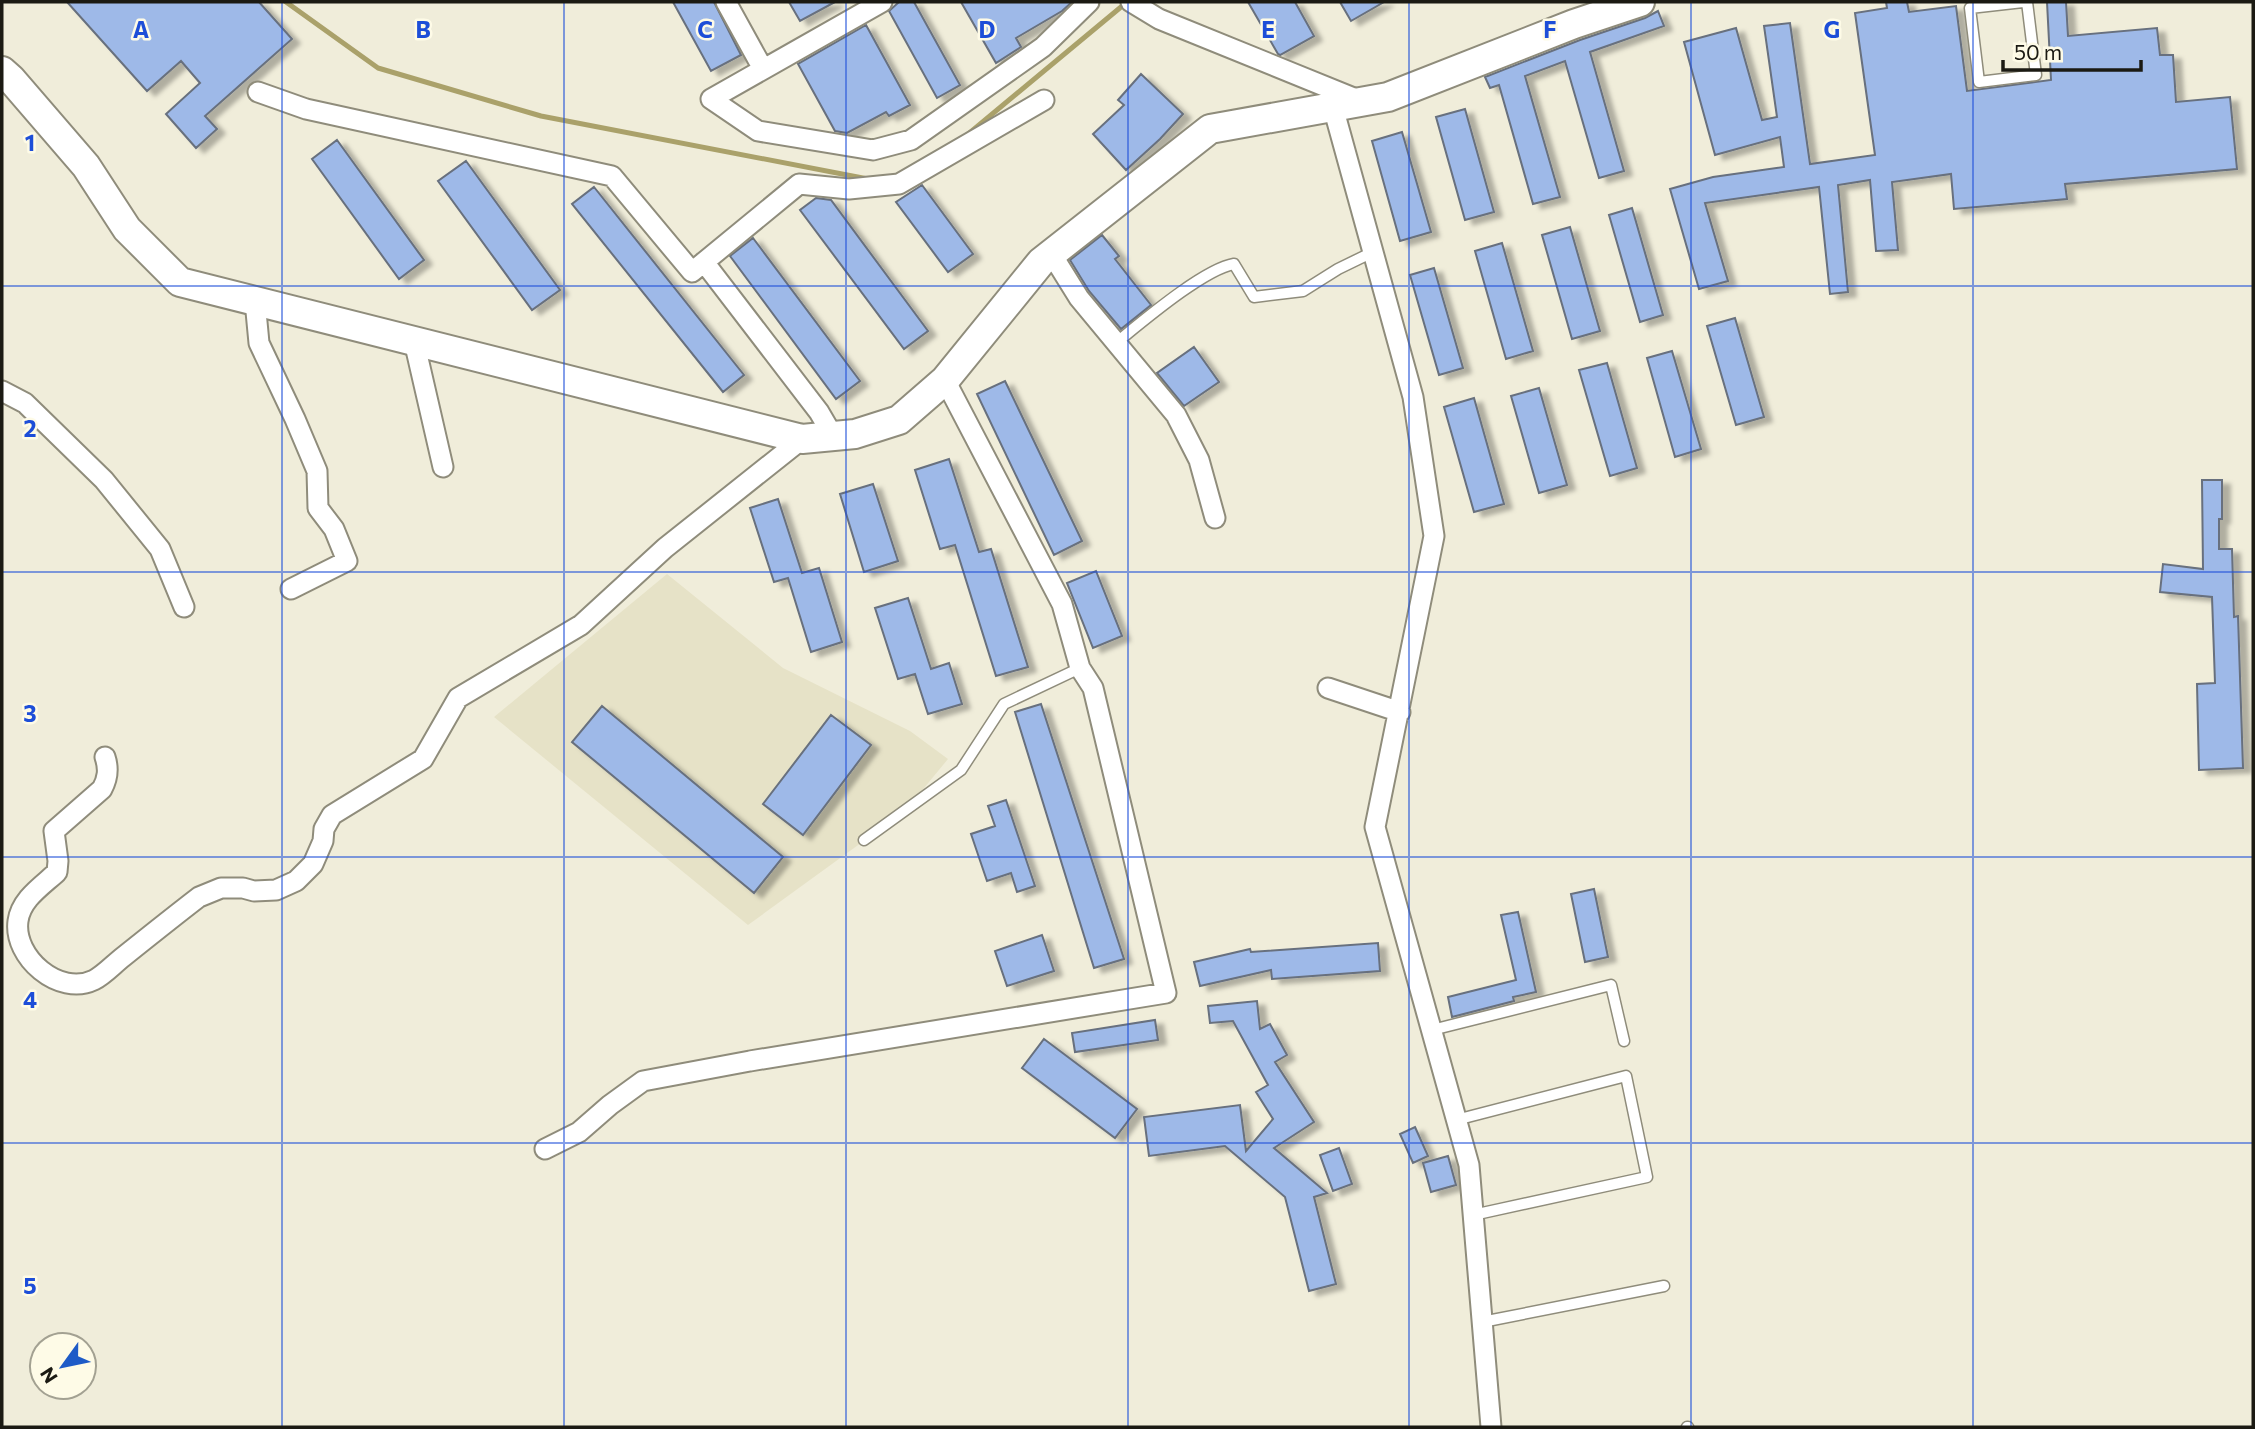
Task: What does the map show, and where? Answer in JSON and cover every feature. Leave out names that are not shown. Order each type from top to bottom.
[{"type":"street","points":[[726,2],[763,69]]},
{"type":"street","points":[[882,2],[711,99],[758,131],[873,150],[911,140],[1043,47],[1089,2]]},
{"type":"street","points":[[1131,2],[1158,19],[1363,102]]},
{"type":"street","points":[[2,71],[86,166],[127,229],[180,282],[802,439],[855,434],[899,420],[945,380],[1041,262],[1210,129],[1388,97],[1574,24],[1640,2]]},
{"type":"street","points":[[258,92],[306,109],[611,176],[692,272],[799,184],[849,189],[899,184],[1044,100]]},
{"type":"street","points":[[1333,107],[1413,397],[1434,536],[1375,827],[1469,1165],[1491,1427]]},
{"type":"street","points":[[1051,253],[1079,298],[1176,415],[1199,460],[1215,518]]},
{"type":"street","points":[[704,262],[820,412],[833,436]]},
{"type":"street","points":[[255,301],[259,343],[296,419],[317,471],[318,508],[334,529],[347,561],[291,589]]},
{"type":"street","points":[[414,341],[443,467]]},
{"type":"street","points":[[545,1149],[579,1132],[643,1081],[764,1058],[1167,993],[1093,688],[1080,668],[1062,604],[945,380]]},
{"type":"street","points":[[2,391],[25,403],[104,480],[160,549],[184,607]]},
{"type":"street","points":[[105,757],[108,765],[102,789],[54,831],[57,872],[32,894],[10,921],[32,962],[49,976],[71,983],[93,981],[209,891],[232,887],[276,890],[296,881],[313,864],[323,841],[324,829],[332,815],[423,759],[458,698],[582,625],[665,548],[802,439]]},
{"type":"street","points":[[1328,688],[1400,712]]},
{"type":"lane","points":[[2025,2],[2036,75],[1979,82],[1970,8],[2003,3],[2025,2]]},
{"type":"lane","points":[[1117,342],[1221,266],[1234,264],[1254,297],[1303,290],[1373,252]]},
{"type":"lane","points":[[864,840],[961,770],[1004,704],[1080,668]]},
{"type":"lane","points":[[1432,1030],[1611,985],[1624,1041]]},
{"type":"lane","points":[[1456,1120],[1626,1076],[1647,1177],[1473,1215]]},
{"type":"lane","points":[[1482,1322],[1664,1286]]},
{"type":"shaded area","points":[[667,574],[783,668],[910,731],[948,759],[905,811],[748,925],[494,717]]},
{"type":"building","points":[[67,2],[259,2],[292,39],[205,116],[217,129],[196,148],[166,114],[200,83],[181,61],[147,91]]},
{"type":"building","points":[[673,2],[714,2],[741,55],[711,71]]},
{"type":"building","points":[[789,2],[835,2],[800,21]]},
{"type":"building","points":[[899,2],[914,2],[960,85],[937,98],[889,11]]},
{"type":"building","points":[[961,2],[1072,2],[1062,11],[1016,38],[1021,47],[996,63]]},
{"type":"building","points":[[1248,2],[1295,2],[1314,36],[1278,54]]},
{"type":"building","points":[[1340,2],[1384,2],[1351,21]]},
{"type":"building","points":[[1886,2],[1907,2],[1909,12],[1956,6],[1967,91],[2051,80],[2047,2],[2066,2],[2068,36],[2157,28],[2160,55],[2173,55],[2176,102],[2230,97],[2237,169],[2065,184],[2067,199],[1954,209],[1951,174],[1892,182],[1898,250],[1876,251],[1870,180],[1838,185],[1848,292],[1830,294],[1819,187],[1705,203],[1728,281],[1699,289],[1670,189],[1713,177],[1784,167],[1780,137],[1715,155],[1684,42],[1736,28],[1762,120],[1777,117],[1764,26],[1790,23],[1810,164],[1875,155],[1855,13],[1887,8]]},
{"type":"building","points":[[1658,11],[1664,26],[1590,52],[1624,171],[1599,178],[1565,61],[1525,76],[1560,197],[1533,204],[1499,85],[1490,88],[1485,77]]},
{"type":"building","points":[[866,25],[910,105],[889,116],[886,112],[847,133],[835,131],[798,64]]},
{"type":"building","points":[[1141,74],[1183,114],[1126,170],[1093,134],[1124,105],[1118,100]]},
{"type":"building","points":[[1465,109],[1494,212],[1465,220],[1436,117]]},
{"type":"building","points":[[1402,132],[1431,232],[1400,241],[1372,141]]},
{"type":"building","points":[[337,140],[424,260],[399,279],[312,159]]},
{"type":"building","points":[[466,161],[560,290],[532,310],[438,181]]},
{"type":"building","points":[[922,185],[973,254],[948,272],[896,202]]},
{"type":"building","points":[[594,187],[744,375],[723,392],[572,204]]},
{"type":"building","points":[[816,198],[831,200],[928,331],[904,349],[800,210]]},
{"type":"building","points":[[1632,208],[1663,315],[1640,322],[1609,215]]},
{"type":"building","points":[[1570,227],[1600,331],[1572,339],[1542,235]]},
{"type":"building","points":[[1102,235],[1119,256],[1115,259],[1151,305],[1121,329],[1089,291],[1070,260]]},
{"type":"building","points":[[753,238],[860,381],[836,399],[730,256]]},
{"type":"building","points":[[1502,243],[1533,351],[1506,359],[1475,251]]},
{"type":"building","points":[[1434,268],[1463,368],[1439,375],[1410,275]]},
{"type":"building","points":[[1735,318],[1764,417],[1736,425],[1707,326]]},
{"type":"building","points":[[1194,347],[1219,382],[1184,406],[1157,373]]},
{"type":"building","points":[[1672,351],[1701,449],[1675,457],[1647,358]]},
{"type":"building","points":[[1607,363],[1637,468],[1610,476],[1579,370]]},
{"type":"building","points":[[1005,381],[1082,541],[1054,555],[977,394]]},
{"type":"building","points":[[1539,388],[1567,485],[1539,493],[1511,396]]},
{"type":"building","points":[[1474,398],[1504,504],[1474,512],[1444,407]]},
{"type":"building","points":[[949,459],[979,552],[991,549],[1028,667],[996,676],[955,545],[940,549],[915,470]]},
{"type":"building","points":[[2202,480],[2222,480],[2219,549],[2232,549],[2234,617],[2238,616],[2243,768],[2199,770],[2197,684],[2215,683],[2212,597],[2160,592],[2163,564],[2203,569]]},
{"type":"building","points":[[873,484],[898,561],[864,572],[840,494]]},
{"type":"building","points":[[778,499],[802,573],[819,568],[842,642],[811,652],[788,578],[774,582],[750,508]]},
{"type":"building","points":[[1096,571],[1122,636],[1093,648],[1067,583]]},
{"type":"building","points":[[908,598],[931,669],[949,663],[962,704],[928,714],[915,674],[898,679],[875,608]]},
{"type":"building","points":[[1041,704],[1124,959],[1094,968],[1015,712]]},
{"type":"building","points":[[602,706],[783,857],[754,893],[572,742]]},
{"type":"building","points":[[831,715],[871,745],[803,835],[763,804]]},
{"type":"building","points":[[1006,800],[1035,886],[1017,892],[1011,873],[987,881],[971,834],[995,826],[988,806]]},
{"type":"building","points":[[1594,889],[1608,957],[1585,962],[1571,894]]},
{"type":"building","points":[[1518,912],[1536,992],[1513,997],[1514,1001],[1452,1017],[1448,997],[1516,980],[1501,915]]},
{"type":"building","points":[[1042,935],[1054,971],[1007,986],[995,951]]},
{"type":"building","points":[[1378,943],[1380,971],[1272,979],[1271,970],[1200,986],[1194,962],[1250,949],[1251,952]]},
{"type":"building","points":[[1257,1001],[1260,1029],[1270,1024],[1287,1055],[1275,1062],[1314,1122],[1274,1148],[1327,1193],[1314,1197],[1336,1284],[1309,1291],[1285,1197],[1225,1146],[1149,1156],[1144,1117],[1240,1105],[1246,1151],[1273,1119],[1256,1092],[1268,1085],[1233,1021],[1210,1023],[1208,1006]]},
{"type":"building","points":[[1155,1020],[1158,1040],[1075,1052],[1072,1033]]},
{"type":"building","points":[[1044,1039],[1137,1109],[1115,1138],[1022,1068]]},
{"type":"building","points":[[1415,1127],[1428,1156],[1413,1163],[1400,1134]]},
{"type":"building","points":[[1339,1148],[1352,1184],[1333,1191],[1320,1155]]},
{"type":"building","points":[[1448,1156],[1456,1185],[1431,1192],[1423,1163]]},
{"type":"waterway","points":[[286,2],[378,68],[541,116],[868,179]]},
{"type":"waterway","points":[[967,135],[1127,2]]}]
